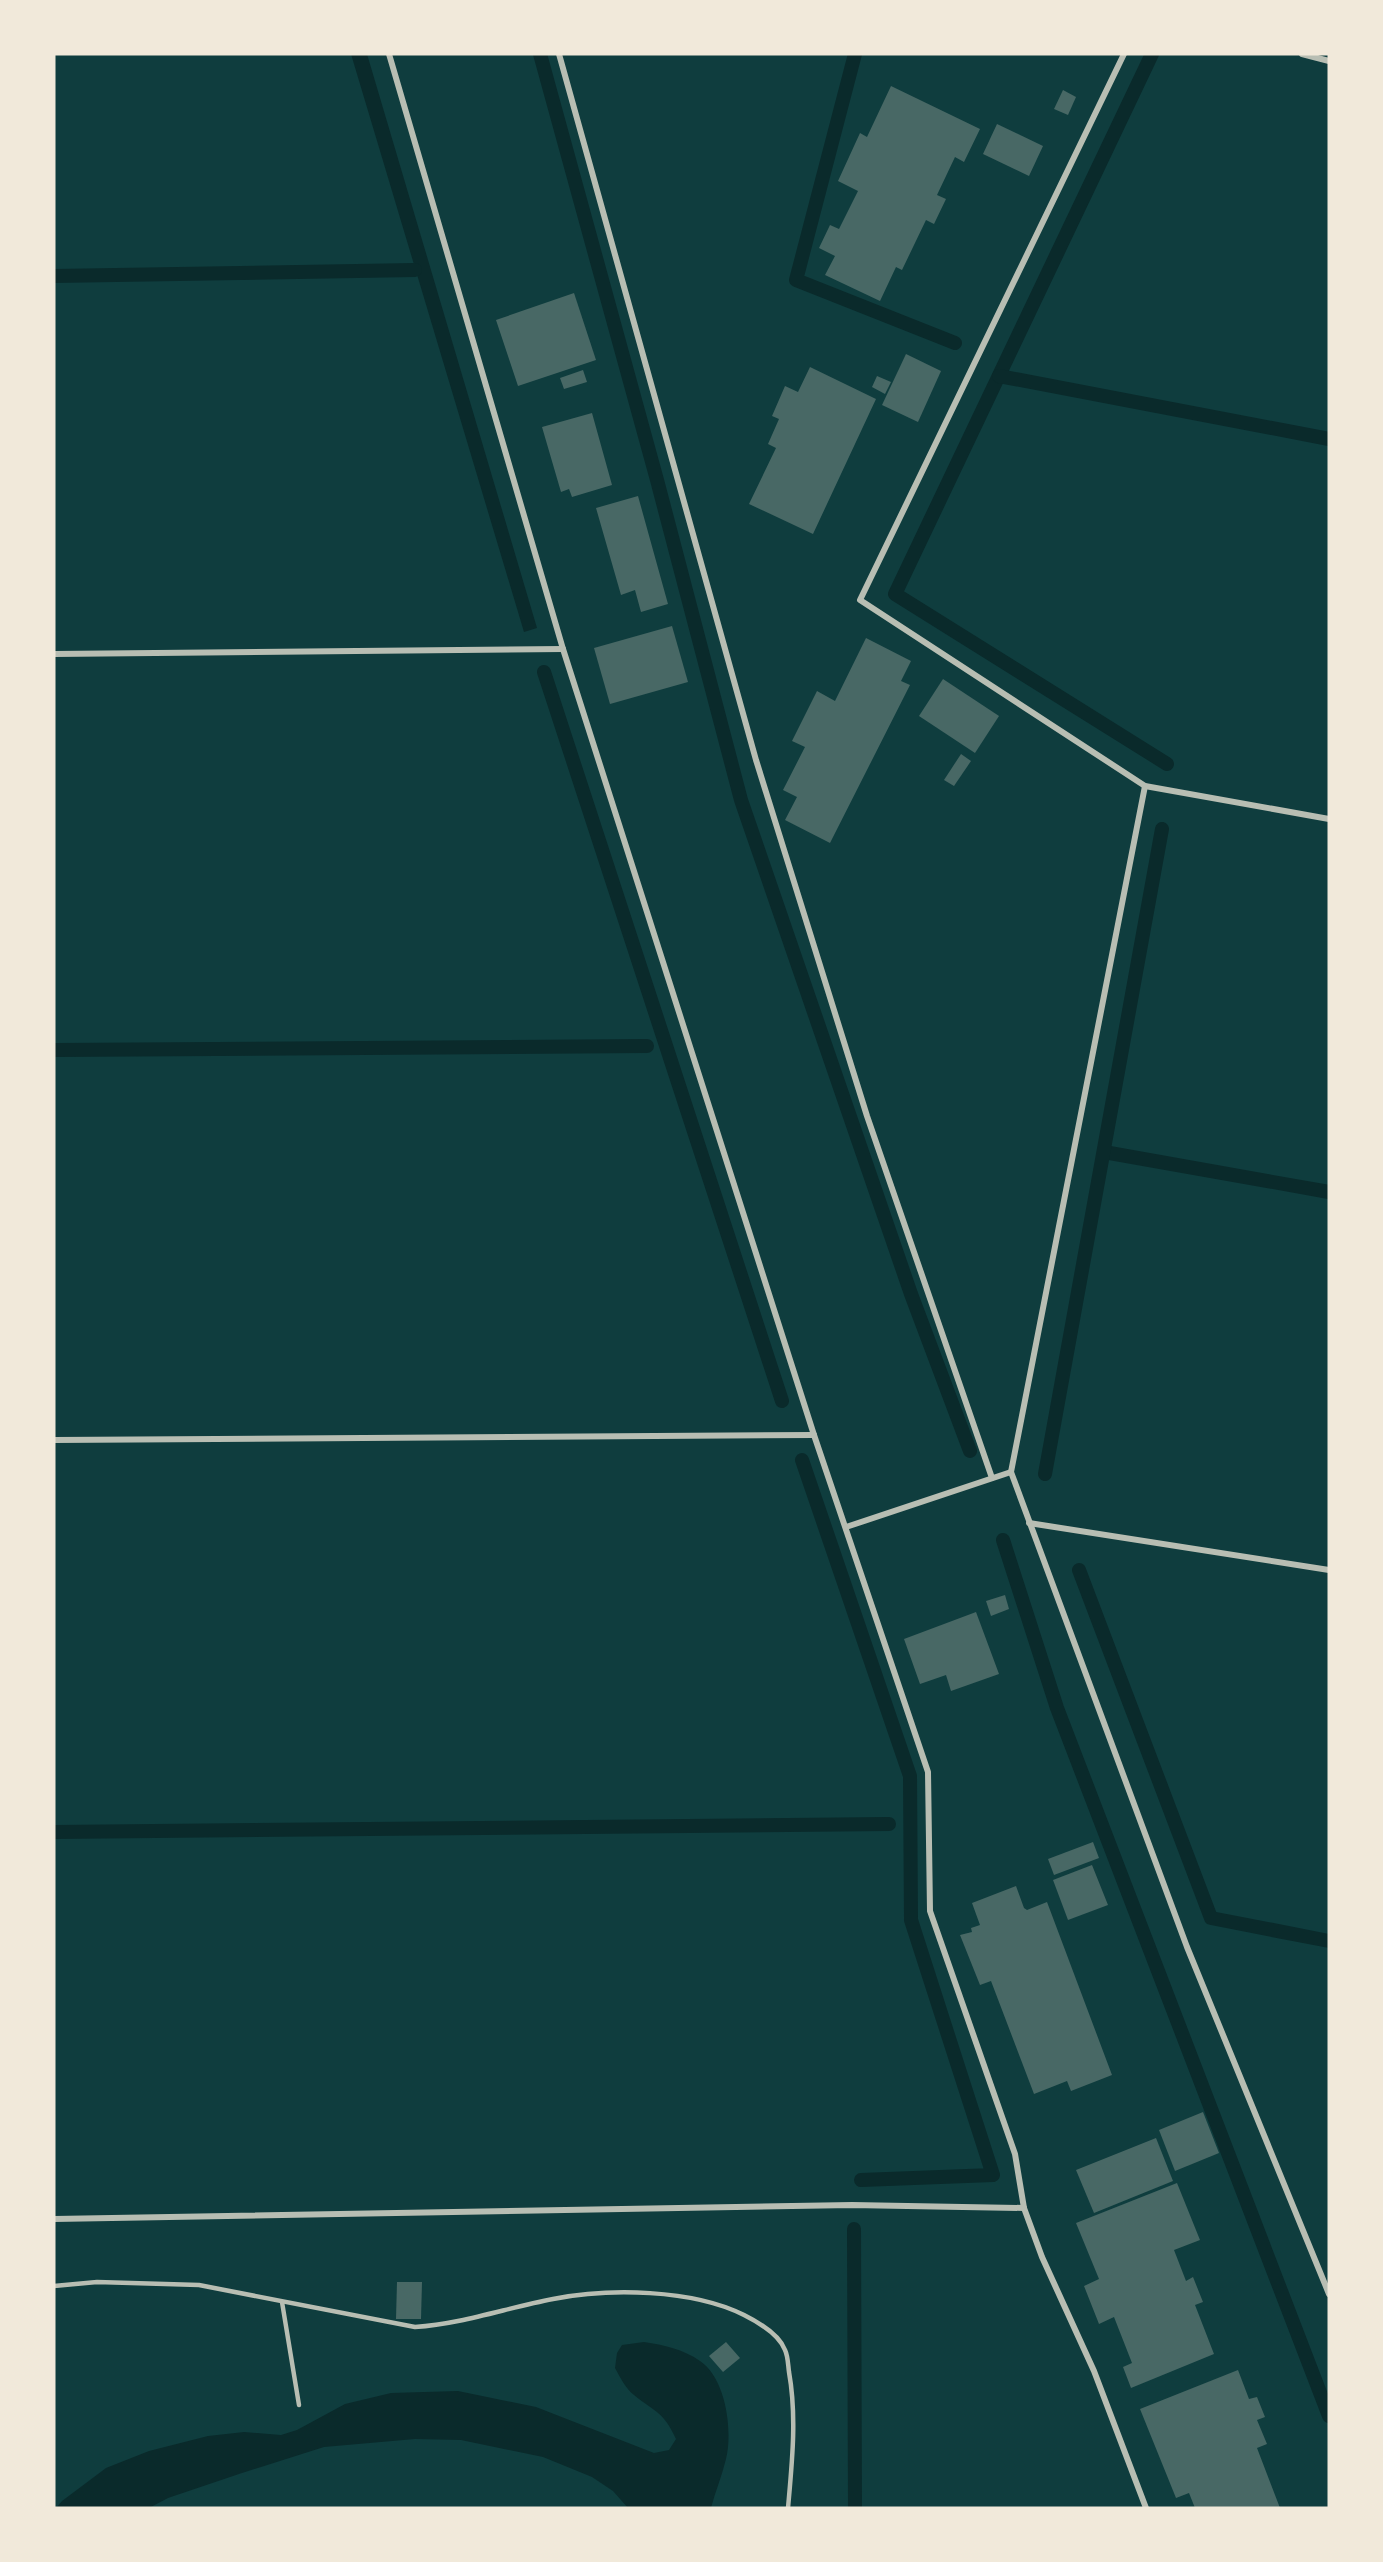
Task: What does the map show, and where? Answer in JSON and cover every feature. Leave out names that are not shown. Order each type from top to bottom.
[{"type":"street","points":[[389,54],[563,649],[814,1435],[928,1772],[930,1911],[1015,2154],[1024,2208],[1042,2257],[1095,2371],[1146,2508]]},
{"type":"street","points":[[559,54],[756,760],[867,1116],[992,1478]]},
{"type":"street","points":[[1124,54],[860,600],[1145,786],[1329,819]]},
{"type":"street","points":[[1302,54],[1329,61]]},
{"type":"street","points":[[54,654],[563,649]]},
{"type":"street","points":[[1145,786],[1011,1472],[1187,1947],[1329,2294]]},
{"type":"street","points":[[54,1440],[814,1435]]},
{"type":"street","points":[[846,1527],[1011,1472]]},
{"type":"street","points":[[1029,1523],[1329,1570]]},
{"type":"street","points":[[54,2218],[852,2205],[1024,2208]]},
{"type":"lane","points":[[54,2286],[96,2282],[199,2285],[415,2327],[447,2325],[553,2299],[620,2291],[677,2296],[732,2309],[762,2324],[785,2349],[791,2384],[794,2444],[788,2508]]},
{"type":"lane","points":[[282,2302],[299,2405]]},
{"type":"water","points":[[351,54],[367,54],[537,628],[524,632]]},
{"type":"water","points":[[644,2342],[673,2348],[700,2361],[709,2369],[721,2392],[728,2420],[728,2447],[711,2508],[628,2508],[613,2491],[592,2477],[543,2457],[461,2440],[415,2439],[324,2447],[168,2498],[149,2508],[56,2508],[106,2468],[149,2451],[208,2436],[244,2432],[281,2435],[297,2430],[345,2404],[391,2393],[458,2391],[536,2407],[654,2453],[669,2450],[676,2439],[667,2423],[631,2392],[615,2368],[617,2353],[622,2345]]},
{"type":"building","points":[[891,86],[980,129],[964,162],[955,157],[937,195],[946,199],[934,224],[926,220],[902,270],[896,267],[880,301],[825,275],[835,256],[819,248],[830,225],[839,229],[858,191],[838,181],[860,133],[867,137]]},
{"type":"building","points":[[1063,90],[1076,97],[1068,115],[1054,109]]},
{"type":"building","points":[[997,124],[1043,146],[1029,176],[983,154]]},
{"type":"building","points":[[574,293],[596,360],[518,386],[496,320]]},
{"type":"building","points":[[906,354],[941,371],[918,422],[882,405]]},
{"type":"building","points":[[810,367],[876,399],[813,534],[749,504],[776,448],[768,444],[779,419],[772,416],[785,386],[798,392]]},
{"type":"building","points":[[583,370],[587,382],[564,389],[560,378]]},
{"type":"building","points":[[877,376],[891,382],[885,394],[872,387]]},
{"type":"building","points":[[592,413],[612,485],[572,497],[569,489],[561,492],[542,427]]},
{"type":"building","points":[[638,496],[668,604],[641,612],[635,590],[621,595],[596,508]]},
{"type":"building","points":[[672,626],[688,682],[610,704],[594,648]]},
{"type":"building","points":[[866,638],[911,661],[901,681],[910,685],[830,843],[785,820],[797,797],[783,790],[805,747],[792,741],[817,691],[835,701]]},
{"type":"building","points":[[943,679],[999,716],[975,753],[919,716]]},
{"type":"building","points":[[961,754],[971,761],[954,786],[944,780]]},
{"type":"building","points":[[1005,1595],[1009,1609],[991,1616],[986,1601]]},
{"type":"building","points":[[976,1612],[999,1674],[951,1691],[946,1675],[920,1684],[904,1639]]},
{"type":"building","points":[[1093,1842],[1099,1858],[1054,1875],[1048,1859]]},
{"type":"building","points":[[1092,1865],[1108,1905],[1068,1920],[1053,1880]]},
{"type":"building","points":[[1016,1886],[1024,1908],[1027,1910],[1047,1902],[1112,2075],[1071,2091],[1067,2081],[1034,2094],[991,1981],[980,1985],[960,1935],[972,1932],[971,1928],[980,1925],[972,1903]]},
{"type":"building","points":[[1203,2112],[1219,2153],[1175,2171],[1159,2130]]},
{"type":"building","points":[[1156,2138],[1173,2181],[1094,2213],[1076,2170]]},
{"type":"building","points":[[1177,2183],[1200,2240],[1174,2250],[1186,2281],[1193,2277],[1203,2302],[1195,2305],[1214,2354],[1131,2388],[1123,2367],[1132,2363],[1114,2317],[1099,2324],[1084,2286],[1099,2279],[1076,2223]]},
{"type":"building","points":[[397,2282],[422,2282],[421,2319],[396,2319]]},
{"type":"building","points":[[726,2342],[740,2358],[723,2372],[709,2356]]},
{"type":"building","points":[[1238,2370],[1249,2399],[1257,2397],[1265,2417],[1257,2420],[1267,2444],[1257,2448],[1280,2508],[1195,2508],[1189,2493],[1176,2498],[1140,2409]]},
{"type":"waterway","points":[[540,54],[657,480],[741,800],[911,1294],[970,1451]]},
{"type":"waterway","points":[[855,54],[796,280],[955,343]]},
{"type":"waterway","points":[[1152,54],[895,594],[1167,764]]},
{"type":"waterway","points":[[54,276],[415,270]]},
{"type":"waterway","points":[[999,376],[1329,439]]},
{"type":"waterway","points":[[544,672],[782,1401]]},
{"type":"waterway","points":[[1045,1474],[1162,829]]},
{"type":"waterway","points":[[54,1050],[647,1046]]},
{"type":"waterway","points":[[1104,1152],[1329,1192]]},
{"type":"waterway","points":[[802,1460],[910,1776],[911,1920],[993,2175],[861,2180]]},
{"type":"waterway","points":[[1003,1540],[1057,1708],[1329,2416]]},
{"type":"waterway","points":[[1079,1570],[1211,1918],[1329,1941]]},
{"type":"waterway","points":[[54,1832],[889,1824]]},
{"type":"waterway","points":[[854,2229],[855,2508]]}]
